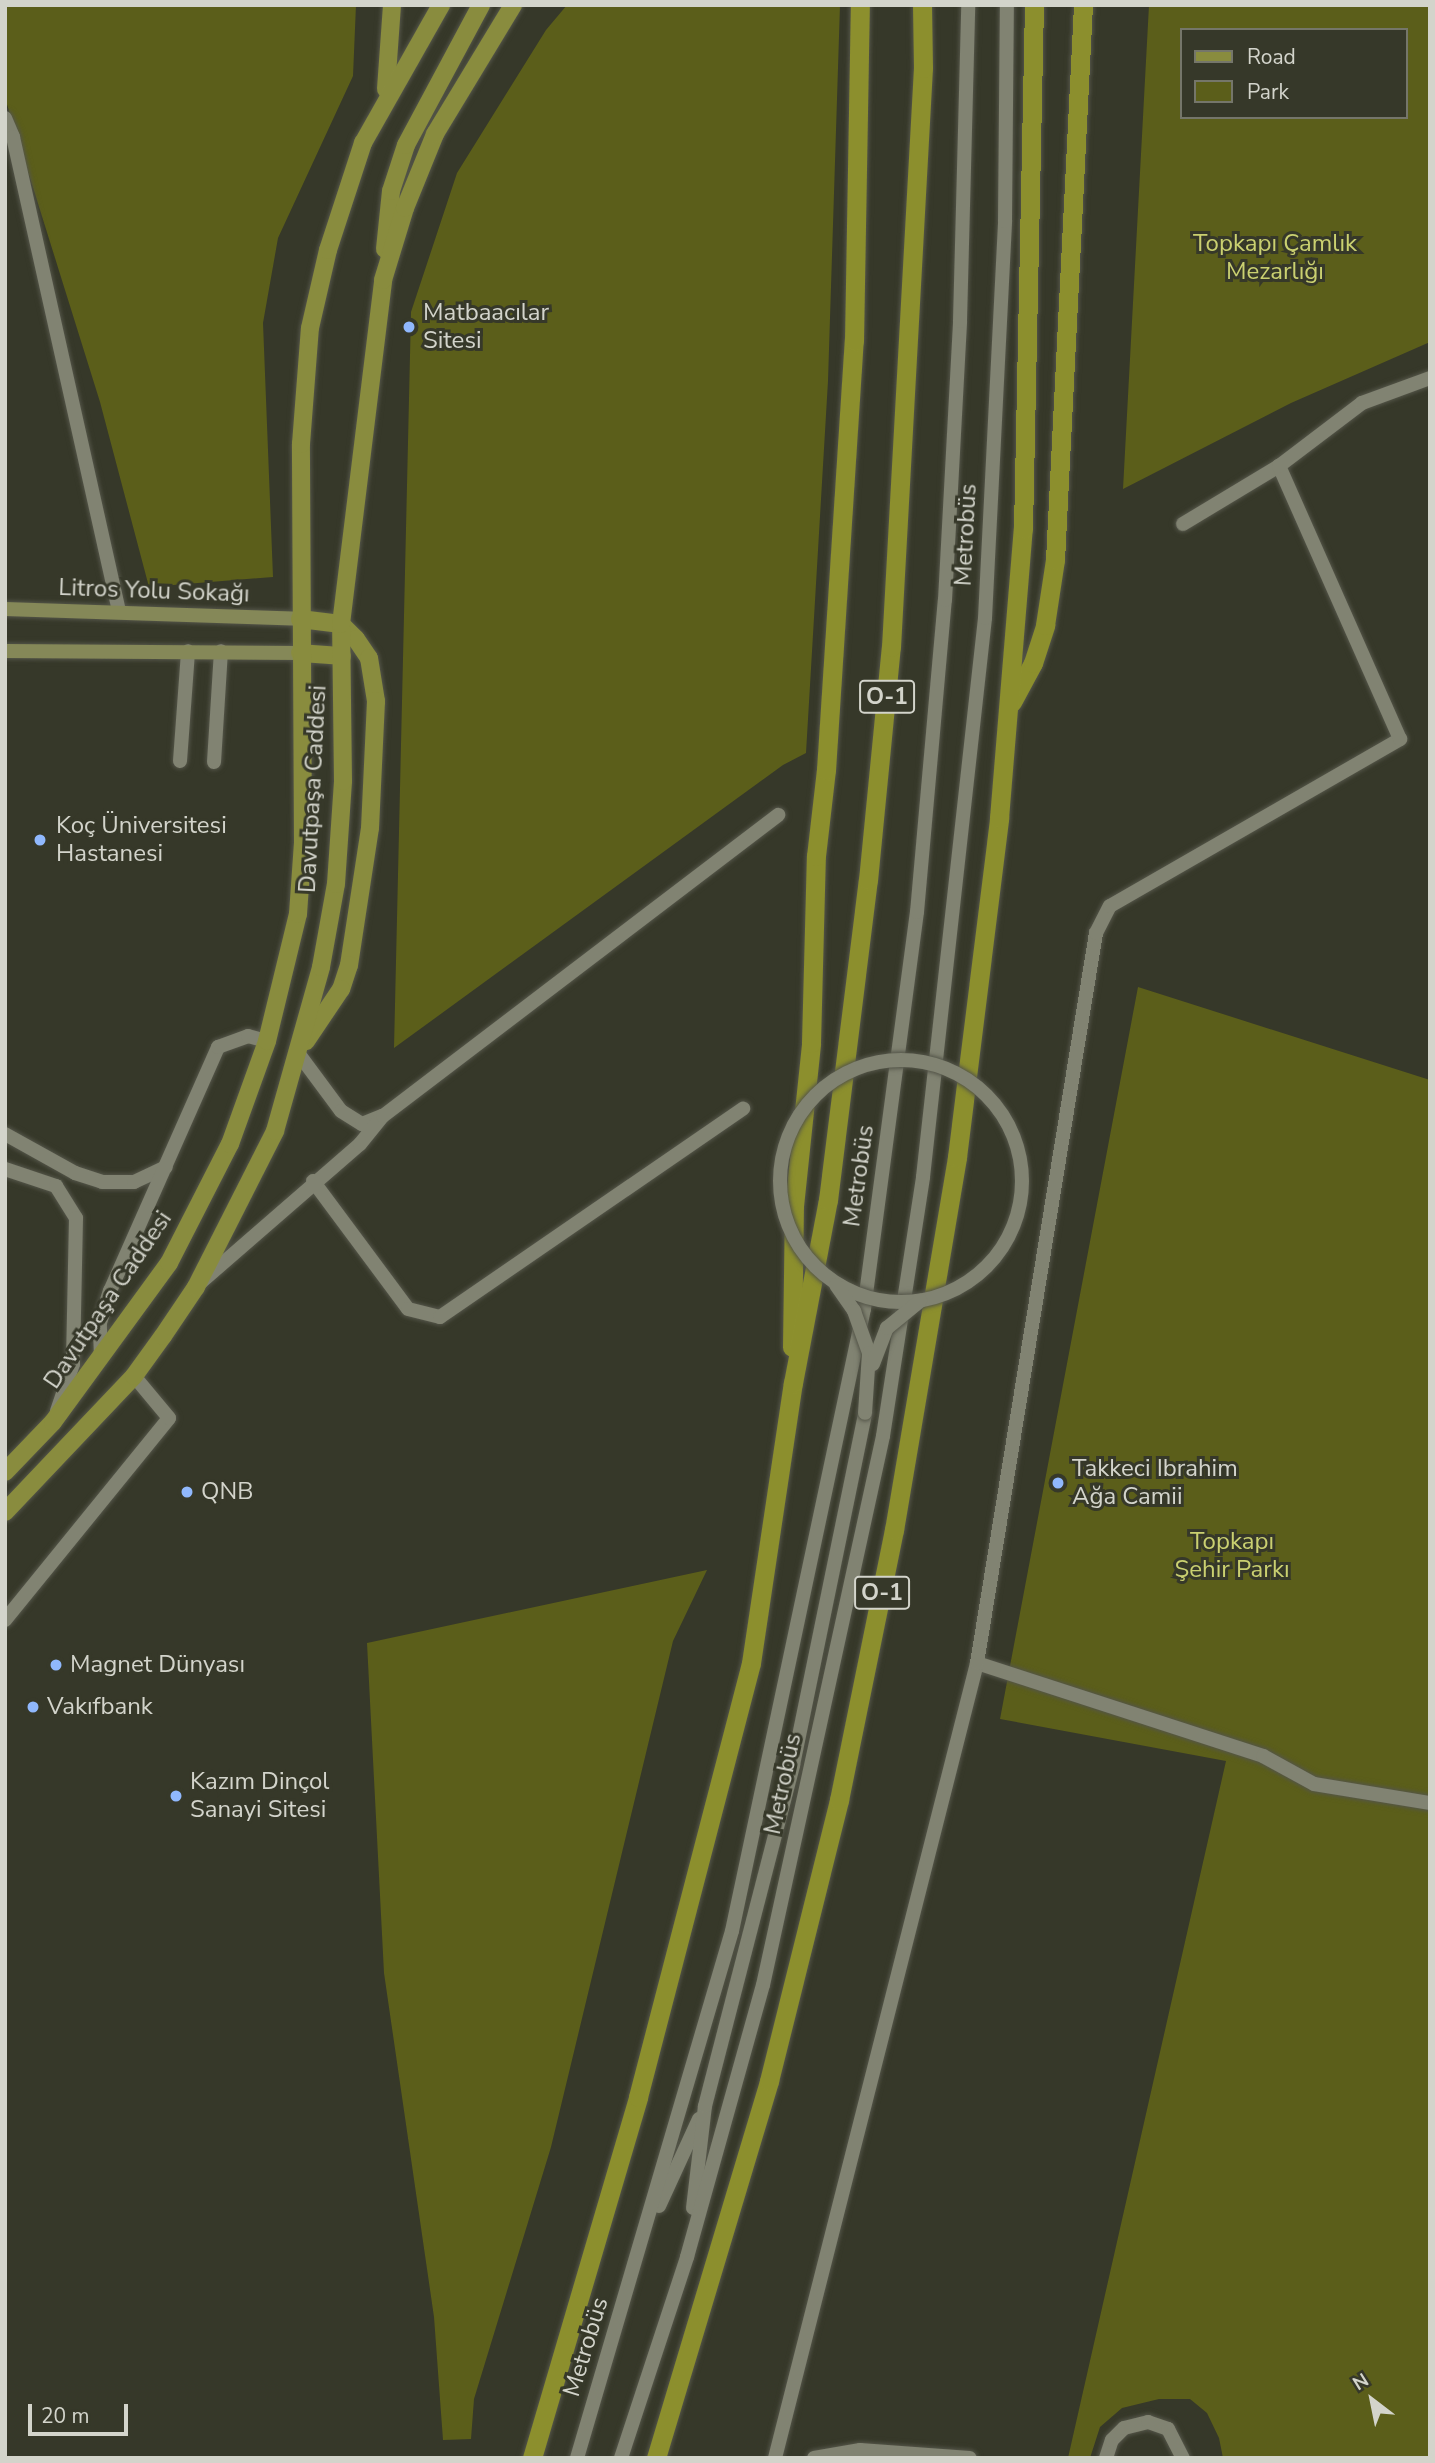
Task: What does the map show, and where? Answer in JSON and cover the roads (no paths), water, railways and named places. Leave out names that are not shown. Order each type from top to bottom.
[{"type":"highway","points":[[793,1382],[794,1206],[811,1043],[816,856],[827,770],[854,341],[860,5]]},
{"type":"highway","name":"O-1","points":[[532,2458],[716,1810],[751,1662],[793,1382],[828,1200],[880,773],[907,386],[922,5]]},
{"type":"highway","name":"O-1","points":[[656,2458],[697,2332],[798,1973],[876,1626],[957,1157],[999,818],[1023,529],[1034,5]]},
{"type":"highway","points":[[1008,709],[1033,663],[1045,625],[1055,560],[1083,5]]},
{"type":"main road","points":[[385,97],[392,5]]},
{"type":"main road","name":"Davutpaşa Caddesi","points":[[5,1472],[53,1422],[169,1263],[230,1144],[267,1041],[299,902],[303,843],[301,443],[310,328],[328,250],[358,156],[385,97],[441,5]]},
{"type":"main road","points":[[383,281],[388,214],[398,167],[423,106],[481,5]]},
{"type":"main road","name":"Davutpaşa Caddesi","points":[[5,1512],[134,1376],[196,1287],[275,1131],[298,1053],[336,884],[342,782],[341,624],[383,281],[405,208],[435,134],[513,5]]},
{"type":"main road","name":"Litros Yolu Sokağı","points":[[5,610],[119,611],[300,619]]},
{"type":"main road","points":[[298,1053],[341,989],[349,965],[370,828],[374,674],[369,658],[341,624],[300,619]]},
{"type":"main road","points":[[5,651],[221,651],[342,656]]},
{"type":"street","name":"Metrobüs","points":[[577,2458],[732,1931],[867,1284],[917,912],[945,600],[960,321],[968,5]]},
{"type":"street","name":"Metrobüs","points":[[621,2458],[687,2257],[762,1985],[883,1436],[923,1177],[985,618],[1005,221],[1007,5]]},
{"type":"street","points":[[5,118],[13,136],[119,611]]},
{"type":"street","points":[[1183,524],[1279,466],[1362,403],[1430,378]]},
{"type":"street","points":[[775,2458],[977,1663],[1096,933],[1110,906],[1400,739],[1279,466]]},
{"type":"street","points":[[180,761],[188,651]]},
{"type":"street","points":[[214,762],[221,651]]},
{"type":"street","points":[[298,1053],[341,1111],[362,1124],[383,1115],[778,815]]},
{"type":"street","points":[[102,1358],[100,1323],[110,1291],[218,1047],[248,1036],[267,1041]]},
{"type":"street","name":"Metrobüs","points":[[836,1284],[891,1302],[921,1301],[959,1288],[990,1264],[1012,1231],[1023,1193],[1021,1154],[1006,1117],[979,1087],[945,1067],[906,1059],[867,1064],[831,1082],[803,1109],[785,1144],[779,1184],[787,1223],[806,1258],[836,1284],[854,1311],[869,1353],[865,1413]]},
{"type":"street","points":[[313,1181],[408,1309],[440,1317],[743,1109]]},
{"type":"street","points":[[196,1287],[313,1181],[360,1144],[383,1115]]},
{"type":"street","points":[[5,1134],[75,1173],[102,1182],[134,1182],[166,1167]]},
{"type":"street","points":[[5,1169],[56,1186],[76,1219],[73,1364],[53,1422]]},
{"type":"street","name":"Metrobüs","points":[[687,2257],[705,2106],[793,1765],[875,1353],[887,1328],[921,1301]]},
{"type":"street","points":[[5,1620],[169,1418],[134,1376]]},
{"type":"street","points":[[977,1663],[1263,1756],[1314,1784],[1430,1803]]},
{"type":"street","name":"Metrobüs","points":[[639,2248],[705,2106]]},
{"type":"street","points":[[1106,2458],[1112,2440],[1124,2428],[1148,2422],[1168,2429],[1183,2458]]},
{"type":"street","points":[[814,2458],[860,2451],[970,2458]]},
{"type":"place","name":"Matbaacılar Sitesi","points":[[409,327]]},
{"type":"place","name":"Koç Üniversitesi Hastanesi","points":[[40,840]]},
{"type":"place","name":"Takkeci Ibrahim Ağa Camii","points":[[1058,1483]]},
{"type":"place","name":"QNB","points":[[187,1492]]},
{"type":"place","name":"Magnet Dünyası","points":[[56,1665]]},
{"type":"place","name":"Vakıfbank","points":[[33,1707]]},
{"type":"place","name":"Kazım Dinçol Sanayi Sitesi","points":[[176,1796]]},
{"type":"park label","name":"Topkapı Çamlık Mezarlığı","points":[[1275,258]]},
{"type":"park label","name":"Topkapı Şehir Parkı","points":[[1232,1556]]}]
